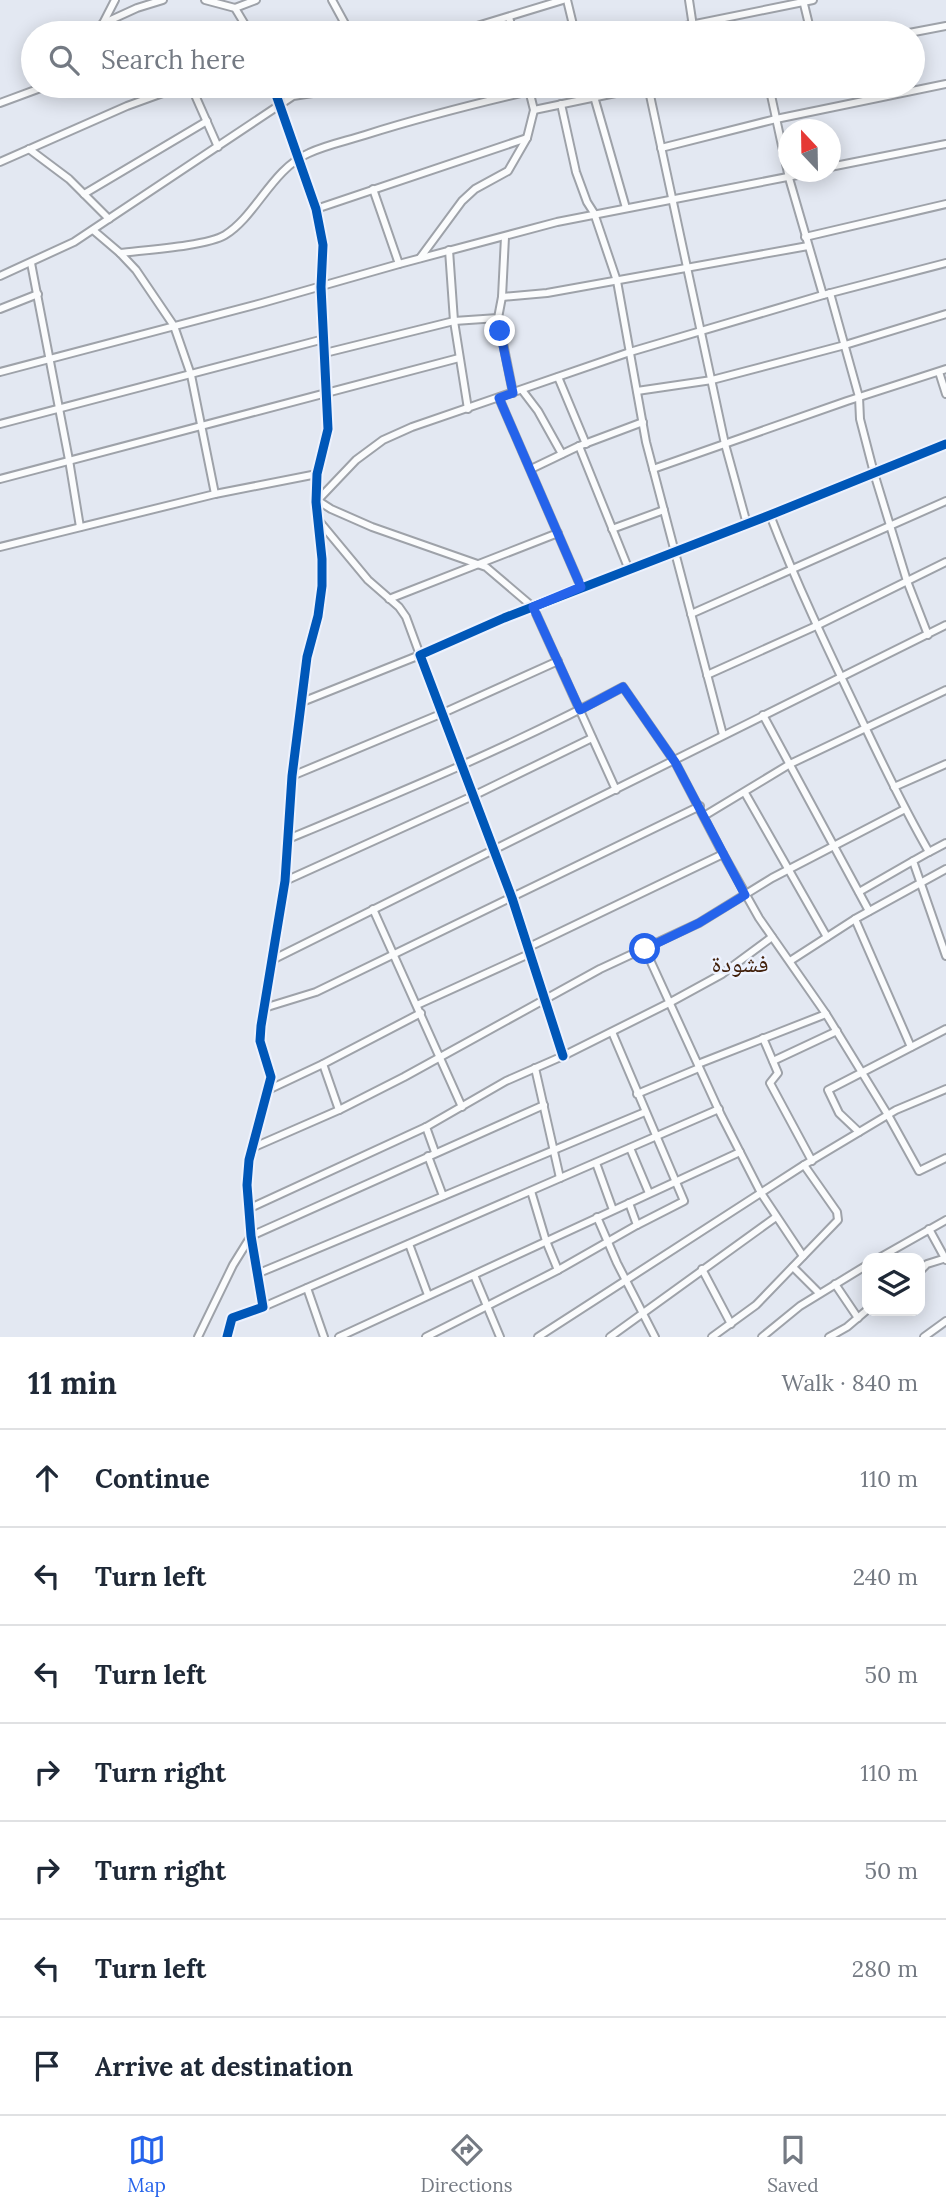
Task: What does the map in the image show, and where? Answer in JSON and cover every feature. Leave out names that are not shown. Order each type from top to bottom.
[{"type":"street","points":[[104,21],[115,0]]},
{"type":"street","points":[[109,21],[163,0]]},
{"type":"street","points":[[205,0],[236,8],[256,0]]},
{"type":"street","points":[[332,0],[343,21]]},
{"type":"street","points":[[495,21],[565,0],[571,21]]},
{"type":"street","points":[[689,0],[692,21]]},
{"type":"street","points":[[707,21],[813,0]]},
{"type":"street","points":[[804,1],[808,21]]},
{"type":"street","points":[[236,8],[243,21]]},
{"type":"street","points":[[509,17],[510,21]]},
{"type":"street","points":[[925,30],[946,26]]},
{"type":"street","points":[[925,87],[946,84]]},
{"type":"street","points":[[0,103],[21,95]]},
{"type":"street","points":[[0,162],[149,98]]},
{"type":"street","points":[[196,98],[218,147]]},
{"type":"street","points":[[263,1307],[251,1236],[247,1185],[252,1148],[270,1089],[271,1077],[260,1041],[285,881],[292,776],[307,657],[322,586],[316,501],[317,474],[328,429],[321,287],[323,245],[316,209],[277,98]]},
{"type":"street","points":[[0,276],[74,242],[290,98]]},
{"type":"street","points":[[120,253],[219,238],[235,228],[273,182],[299,158],[310,152],[493,98]]},
{"type":"street","points":[[420,258],[462,201],[475,189],[508,171],[527,138],[534,110],[531,98]]},
{"type":"street","points":[[534,110],[589,98]]},
{"type":"street","points":[[594,98],[626,208]]},
{"type":"street","points":[[651,98],[725,444],[747,524]]},
{"type":"street","points":[[772,98],[778,128]]},
{"type":"street","points":[[661,148],[869,98]]},
{"type":"street","points":[[561,104],[576,172],[594,213],[617,281],[653,469],[723,735]]},
{"type":"street","points":[[84,194],[207,121]]},
{"type":"street","points":[[316,209],[527,138]]},
{"type":"street","points":[[841,165],[946,144]]},
{"type":"street","points":[[29,149],[69,179],[109,219]]},
{"type":"street","points":[[0,372],[594,213],[778,180]]},
{"type":"street","points":[[790,182],[808,246],[845,345],[859,397],[860,419],[874,473],[907,581],[928,635]]},
{"type":"street","points":[[373,189],[399,264]]},
{"type":"street","points":[[805,237],[946,204]]},
{"type":"street","points":[[93,230],[136,270],[174,326],[191,375],[215,495]]},
{"type":"street","points":[[505,237],[502,297],[498,318],[513,393]]},
{"type":"street","points":[[502,297],[547,293],[808,246]]},
{"type":"street","points":[[449,250],[454,321],[468,409]]},
{"type":"street","points":[[31,263],[80,527]]},
{"type":"street","points":[[316,501],[356,460],[383,440],[412,427],[630,352],[827,294],[946,263]]},
{"type":"street","points":[[0,309],[38,294]]},
{"type":"street","points":[[637,391],[712,380],[845,345],[946,314]]},
{"type":"street","points":[[325,353],[454,321],[498,318]]},
{"type":"street","points":[[0,425],[324,339]]},
{"type":"street","points":[[0,479],[459,358]]},
{"type":"street","points":[[653,469],[942,371],[946,394]]},
{"type":"street","points":[[558,377],[629,570]]},
{"type":"street","points":[[522,390],[538,411],[562,454]]},
{"type":"street","points":[[499,398],[581,587]]},
{"type":"street","points":[[531,469],[582,445],[643,422]]},
{"type":"street","points":[[302,702],[581,587],[675,553],[946,444]]},
{"type":"street","points":[[0,547],[215,495],[317,474]]},
{"type":"street","points":[[316,501],[372,527],[478,564],[496,574],[533,607],[616,790]]},
{"type":"street","points":[[691,614],[946,501]]},
{"type":"street","points":[[612,528],[664,510]]},
{"type":"street","points":[[771,515],[816,626],[894,787],[929,852]]},
{"type":"street","points":[[318,519],[368,580],[399,607],[406,617],[512,898],[563,1056]]},
{"type":"street","points":[[389,600],[558,533]]},
{"type":"street","points":[[707,675],[816,626],[946,562]]},
{"type":"street","points":[[272,960],[946,625]]},
{"type":"street","points":[[292,776],[558,661]]},
{"type":"street","points":[[288,839],[463,766],[623,687],[675,762],[745,895],[826,1014],[919,1171],[946,1158]]},
{"type":"street","points":[[704,817],[790,764],[946,690]]},
{"type":"street","points":[[763,715],[869,911]]},
{"type":"street","points":[[285,881],[475,795],[592,738]]},
{"type":"street","points":[[894,787],[946,764]]},
{"type":"street","points":[[745,793],[827,937]]},
{"type":"street","points":[[264,1008],[305,997],[700,806]]},
{"type":"street","points":[[252,1148],[339,1110],[441,1058],[600,968],[699,923],[788,870],[905,809]]},
{"type":"street","points":[[859,892],[946,843]]},
{"type":"street","points":[[417,1005],[723,854]]},
{"type":"street","points":[[913,861],[946,956]]},
{"type":"street","points":[[790,961],[855,919],[946,869]]},
{"type":"street","points":[[373,909],[462,1107]]},
{"type":"street","points":[[855,919],[911,1047]]},
{"type":"street","points":[[248,1209],[426,1127],[506,1081],[669,1003],[722,974],[772,937]]},
{"type":"street","points":[[645,949],[698,1066],[761,1193],[803,1256]]},
{"type":"street","points":[[270,1089],[421,1013]]},
{"type":"street","points":[[637,1094],[763,1038],[826,1014]]},
{"type":"street","points":[[859,1132],[839,1113],[828,1091],[946,1029]]},
{"type":"street","points":[[773,1061],[836,1031]]},
{"type":"street","points":[[426,1337],[558,1270],[637,1224],[684,1201],[612,1032]]},
{"type":"street","points":[[763,1038],[778,1073],[770,1083],[812,1161]]},
{"type":"street","points":[[323,1064],[339,1110]]},
{"type":"street","points":[[535,1068],[561,1178]]},
{"type":"street","points":[[538,1337],[804,1165],[888,1115],[946,1089]]},
{"type":"street","points":[[198,1337],[233,1265],[251,1236],[544,1105]]},
{"type":"street","points":[[227,1337],[232,1318],[263,1307],[719,1109]]},
{"type":"street","points":[[259,1273],[645,1112]]},
{"type":"street","points":[[426,1127],[443,1196]]},
{"type":"street","points":[[630,1148],[649,1193]]},
{"type":"street","points":[[339,1337],[740,1152]]},
{"type":"street","points":[[596,1163],[613,1210]]},
{"type":"street","points":[[712,1337],[756,1305],[838,1220],[839,1215],[804,1165]]},
{"type":"street","points":[[531,1191],[558,1270]]},
{"type":"street","points":[[629,1203],[637,1224]]},
{"type":"street","points":[[597,1217],[654,1337]]},
{"type":"street","points":[[610,1337],[776,1217]]},
{"type":"street","points":[[888,1253],[946,1220]]},
{"type":"street","points":[[925,1266],[946,1259],[929,1229]]},
{"type":"street","points":[[408,1244],[428,1295]]},
{"type":"street","points":[[793,1267],[819,1293]]},
{"type":"street","points":[[762,1337],[819,1293],[862,1268]]},
{"type":"street","points":[[702,1269],[731,1324]]},
{"type":"street","points":[[474,1275],[500,1337]]},
{"type":"street","points":[[835,1284],[858,1318]]},
{"type":"street","points":[[307,1288],[324,1337]]},
{"type":"street","points":[[829,1337],[862,1314]]},
{"type":"street","points":[[924,1337],[946,1321]]},
{"type":"cycle path","points":[[227,1337],[232,1318],[263,1307],[251,1236],[247,1185],[249,1160],[271,1077],[260,1041],[261,1026],[285,881],[292,776],[307,657],[318,616],[322,586],[316,502],[317,474],[328,429],[321,287],[323,245],[316,209],[277,98]]},
{"type":"cycle path","points":[[563,1056],[512,898],[420,655],[504,618],[946,444]]},
{"type":"district","name":"فشودة","points":[[740,963]]},
{"type":"route","points":[[500,331],[513,393],[499,398],[581,587],[533,607],[580,710],[623,687],[675,762],[745,895],[699,923],[645,949]]}]
